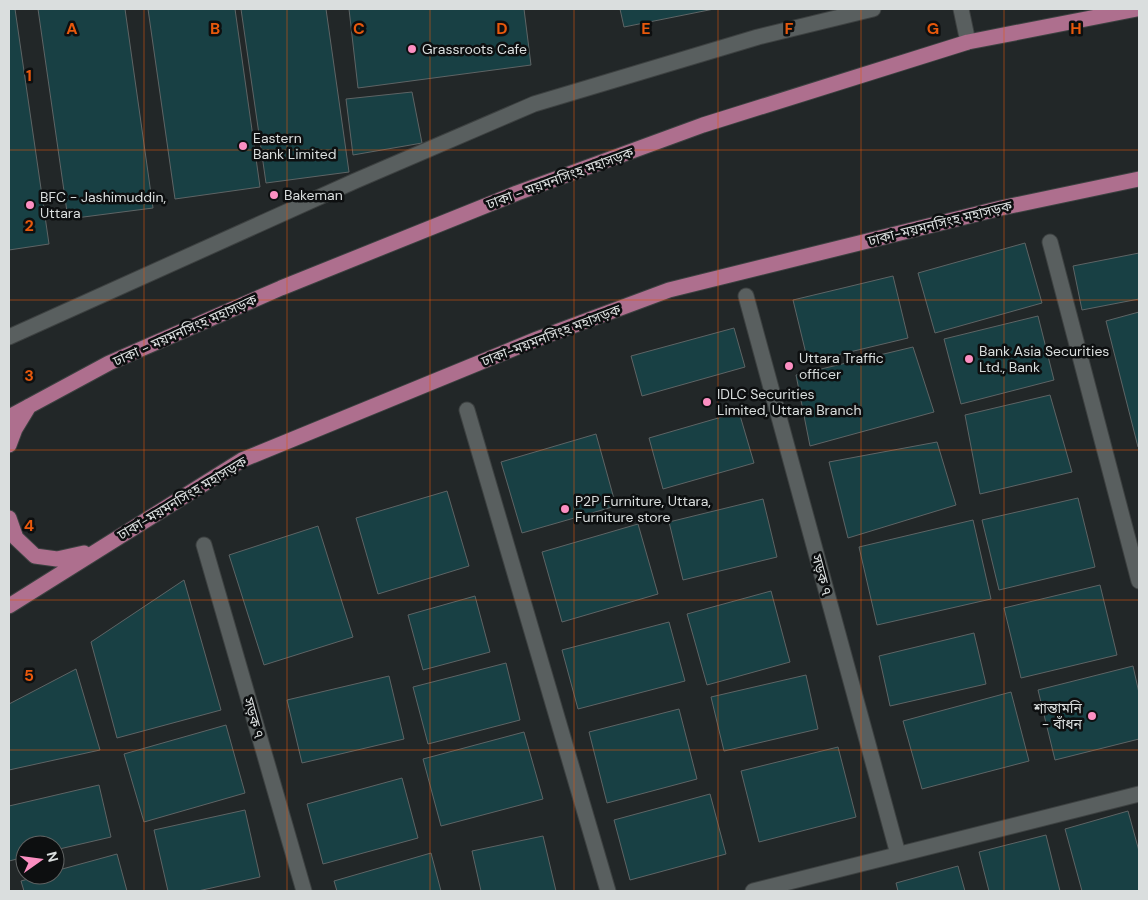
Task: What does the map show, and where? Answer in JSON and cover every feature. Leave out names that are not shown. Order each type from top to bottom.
[{"type":"highway","name":"ঢাকা - ময়মনসিংহ মহাসড়ক","points":[[9,417],[118,359],[318,273],[518,193],[703,125],[968,42],[1137,9]]},
{"type":"highway","name":"ঢাকা-ময়মনসিংহ মহাসড়ক","points":[[9,606],[242,460],[536,339],[669,290],[1001,208],[1139,179]]},
{"type":"highway","points":[[9,445],[15,430],[30,406]]},
{"type":"highway","points":[[9,518],[16,538],[35,556],[56,559],[93,552]]},
{"type":"street","points":[[9,337],[355,181],[534,104],[758,37],[873,9]]},
{"type":"street","points":[[961,9],[968,42]]},
{"type":"street","points":[[1050,242],[1139,581]]},
{"type":"street","name":"সড়ক ৭","points":[[746,296],[898,854]]},
{"type":"street","points":[[467,410],[608,891]]},
{"type":"street","name":"সড়ক ৭","points":[[204,545],[304,891]]},
{"type":"street","points":[[754,891],[1139,794]]},
{"type":"building","points":[[9,9],[15,9],[49,244],[9,250]]},
{"type":"building","points":[[38,9],[125,9],[153,208],[68,219]]},
{"type":"building","points":[[148,9],[235,9],[260,187],[175,199]]},
{"type":"building","points":[[241,9],[326,9],[349,172],[266,183]]},
{"type":"building","points":[[349,9],[524,9],[531,65],[358,88]]},
{"type":"building","points":[[620,9],[714,9],[624,27]]},
{"type":"building","points":[[412,92],[422,143],[353,155],[346,99]]},
{"type":"building","points":[[1025,243],[1042,303],[935,333],[918,273]]},
{"type":"building","points":[[1139,253],[1139,299],[1082,310],[1073,266]]},
{"type":"building","points":[[893,276],[908,338],[808,362],[793,300]]},
{"type":"building","points":[[1139,312],[1139,447],[1138,447],[1106,321]]},
{"type":"building","points":[[1038,316],[1054,380],[961,404],[944,339]]},
{"type":"building","points":[[734,328],[745,367],[642,396],[631,356]]},
{"type":"building","points":[[913,347],[934,412],[810,446],[796,375]]},
{"type":"building","points":[[1050,395],[1072,472],[980,494],[965,415]]},
{"type":"building","points":[[739,412],[754,463],[663,489],[649,438]]},
{"type":"building","points":[[596,434],[616,506],[522,533],[501,462]]},
{"type":"building","points":[[937,442],[956,505],[848,538],[829,462]]},
{"type":"building","points":[[447,491],[469,566],[378,594],[356,518]]},
{"type":"building","points":[[1078,498],[1095,567],[999,590],[982,520]]},
{"type":"building","points":[[763,499],[777,557],[683,580],[669,522]]},
{"type":"building","points":[[973,520],[991,599],[877,625],[859,547]]},
{"type":"building","points":[[638,524],[658,594],[562,622],[542,552]]},
{"type":"building","points":[[318,526],[353,637],[264,665],[229,555]]},
{"type":"building","points":[[184,580],[221,710],[117,738],[91,642]]},
{"type":"building","points":[[1100,585],[1117,655],[1021,678],[1004,608]]},
{"type":"building","points":[[771,591],[790,662],[707,685],[687,614]]},
{"type":"building","points":[[475,596],[490,652],[423,670],[408,615]]},
{"type":"building","points":[[669,622],[685,681],[578,709],[562,650]]},
{"type":"building","points":[[974,633],[986,684],[890,706],[879,656]]},
{"type":"building","points":[[506,663],[520,720],[428,744],[413,687]]},
{"type":"building","name":"শান্তামনি - বাঁধন","points":[[1133,666],[1139,693],[1139,739],[1055,760],[1038,690]]},
{"type":"building","points":[[76,669],[100,750],[9,770],[9,704]]},
{"type":"building","points":[[806,675],[818,729],[724,751],[711,697]]},
{"type":"building","points":[[389,676],[404,739],[302,763],[287,700]]},
{"type":"building","points":[[1011,692],[1029,761],[922,789],[903,721]]},
{"type":"building","points":[[679,709],[697,779],[607,803],[589,732]]},
{"type":"building","points":[[226,725],[245,793],[144,822],[124,754]]},
{"type":"building","points":[[524,732],[543,799],[441,826],[423,759]]},
{"type":"building","points":[[838,747],[856,817],[759,842],[741,771]]},
{"type":"building","points":[[402,778],[418,838],[323,864],[307,804]]},
{"type":"building","points":[[99,785],[111,837],[65,848],[65,835],[15,835],[15,860],[9,861],[9,806]]},
{"type":"building","points":[[710,794],[726,854],[630,880],[614,820]]},
{"type":"building","points":[[245,810],[260,877],[198,891],[168,891],[154,830]]},
{"type":"building","points":[[1128,811],[1139,851],[1139,891],[1082,891],[1065,829]]},
{"type":"building","points":[[1046,835],[1060,891],[989,891],[979,852]]},
{"type":"building","points":[[543,836],[556,891],[481,891],[472,851]]},
{"type":"building","points":[[431,853],[441,891],[337,891],[334,881]]},
{"type":"building","points":[[117,854],[127,891],[24,891],[22,885],[65,885],[65,868]]},
{"type":"building","points":[[958,866],[965,891],[898,891],[896,883]]},
{"type":"place","name":"Grassroots Cafe","points":[[412,49]]},
{"type":"place","name":"Eastern Bank Limited","points":[[243,146]]},
{"type":"place","name":"Bakeman","points":[[274,195]]},
{"type":"place","name":"BFC - Jashimuddin, Uttara","points":[[30,205]]},
{"type":"place","name":"Bank Asia Securities Ltd., Bank","points":[[969,359]]},
{"type":"place","name":"Uttara Traffic officer","points":[[789,366]]},
{"type":"place","name":"IDLC Securities Limited, Uttara Branch","points":[[707,402]]},
{"type":"place","name":"P2P Furniture, Uttara, Furniture store","points":[[565,509]]},
{"type":"place","name":"শান্তামনি - বাঁধন","points":[[1092,716]]}]
